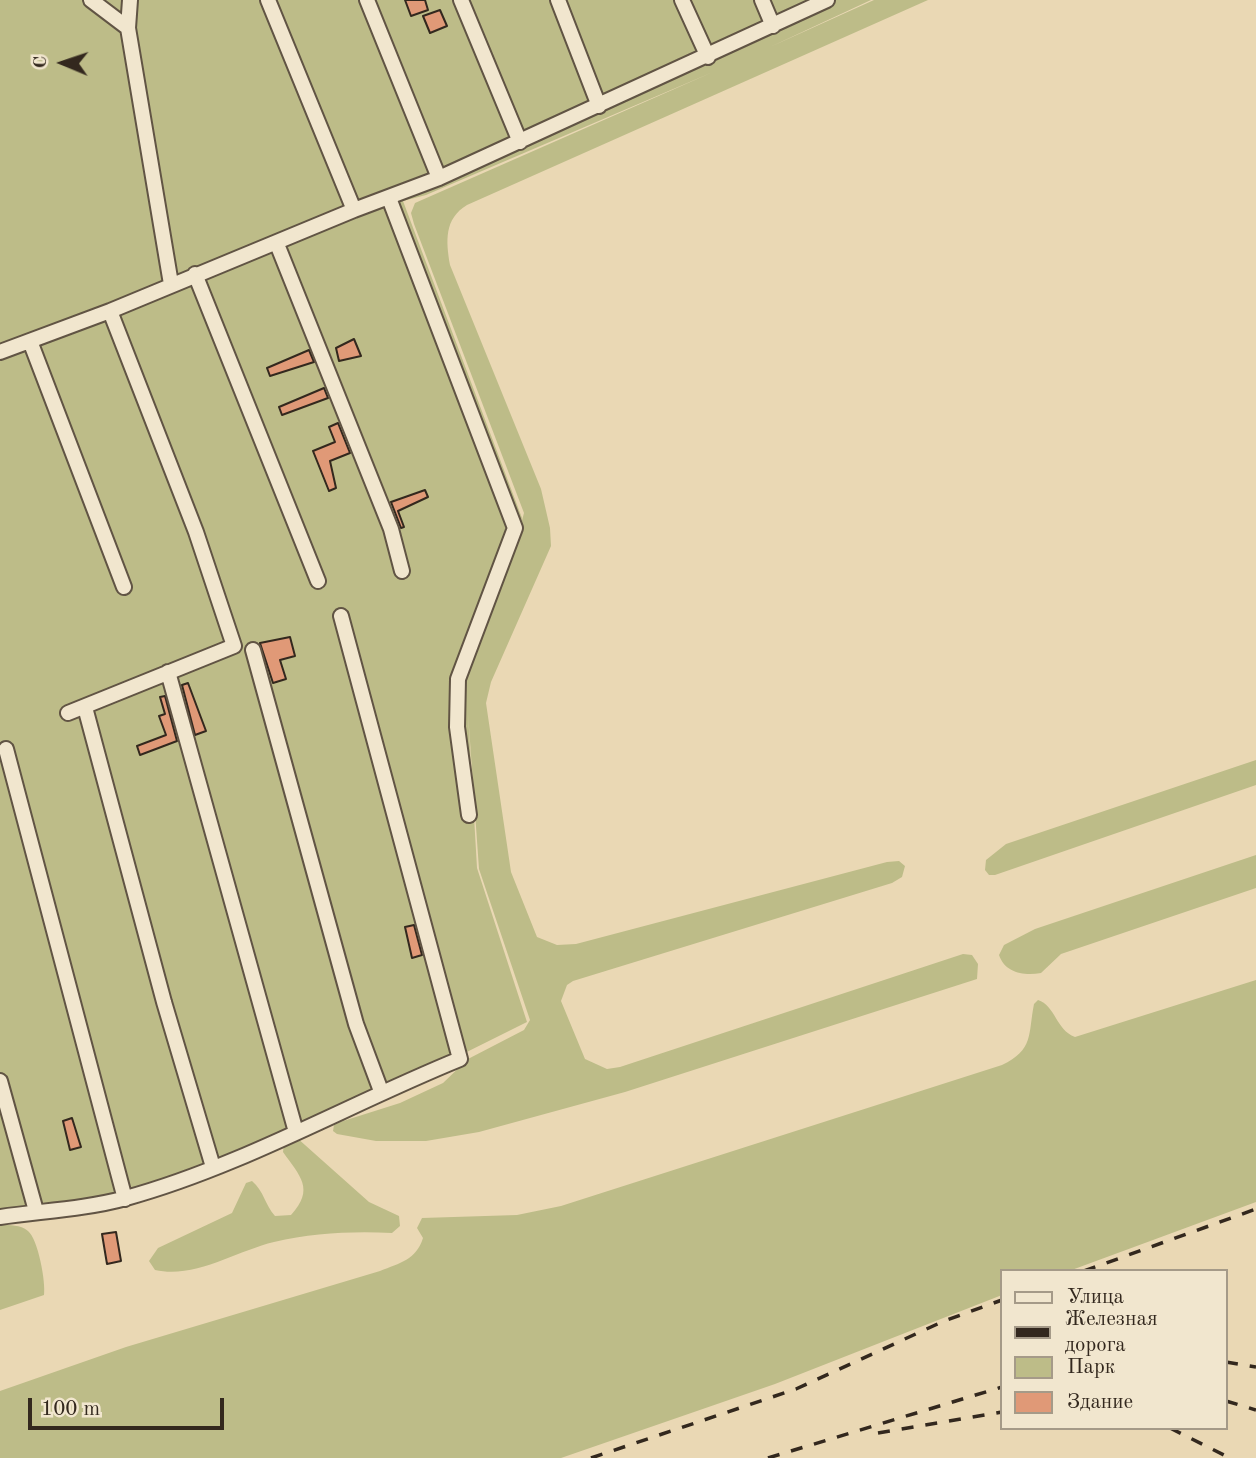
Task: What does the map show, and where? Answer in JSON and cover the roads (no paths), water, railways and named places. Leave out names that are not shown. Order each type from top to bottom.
[{"type":"street","points":[[92,0],[128,28]]},
{"type":"street","points":[[130,0],[128,28],[172,284]]},
{"type":"street","points":[[268,0],[354,209]]},
{"type":"street","points":[[367,0],[439,178]]},
{"type":"street","points":[[461,0],[520,142]]},
{"type":"street","points":[[558,0],[600,106]]},
{"type":"street","points":[[682,0],[708,57]]},
{"type":"street","points":[[762,0],[774,26]]},
{"type":"street","points":[[0,352],[277,244],[354,209],[439,178],[708,57],[827,0]]},
{"type":"street","points":[[389,198],[515,528],[458,679],[457,727],[470,815]]},
{"type":"street","points":[[277,244],[391,529],[402,571]]},
{"type":"street","points":[[195,274],[318,581]]},
{"type":"street","points":[[68,713],[234,646],[196,532],[110,311]]},
{"type":"street","points":[[30,341],[124,587]]},
{"type":"street","points":[[0,1217],[125,1199],[213,1167],[296,1132],[381,1091],[460,1059],[341,616]]},
{"type":"street","points":[[253,650],[356,1024],[381,1091]]},
{"type":"street","points":[[168,673],[296,1132]]},
{"type":"street","points":[[86,710],[160,989],[213,1167]]},
{"type":"street","points":[[6,749],[125,1199]]},
{"type":"street","points":[[0,1081],[36,1212]]},
{"type":"railway","points":[[1090,1269],[1256,1209]]},
{"type":"railway","points":[[591,1458],[796,1389],[944,1321],[1000,1301]]},
{"type":"railway","points":[[1228,1362],[1256,1367]]},
{"type":"railway","points":[[768,1458],[1000,1388]]},
{"type":"railway","points":[[1228,1402],[1256,1410]]},
{"type":"railway","points":[[878,1433],[1000,1412]]},
{"type":"railway","points":[[1174,1430],[1230,1458]]}]
